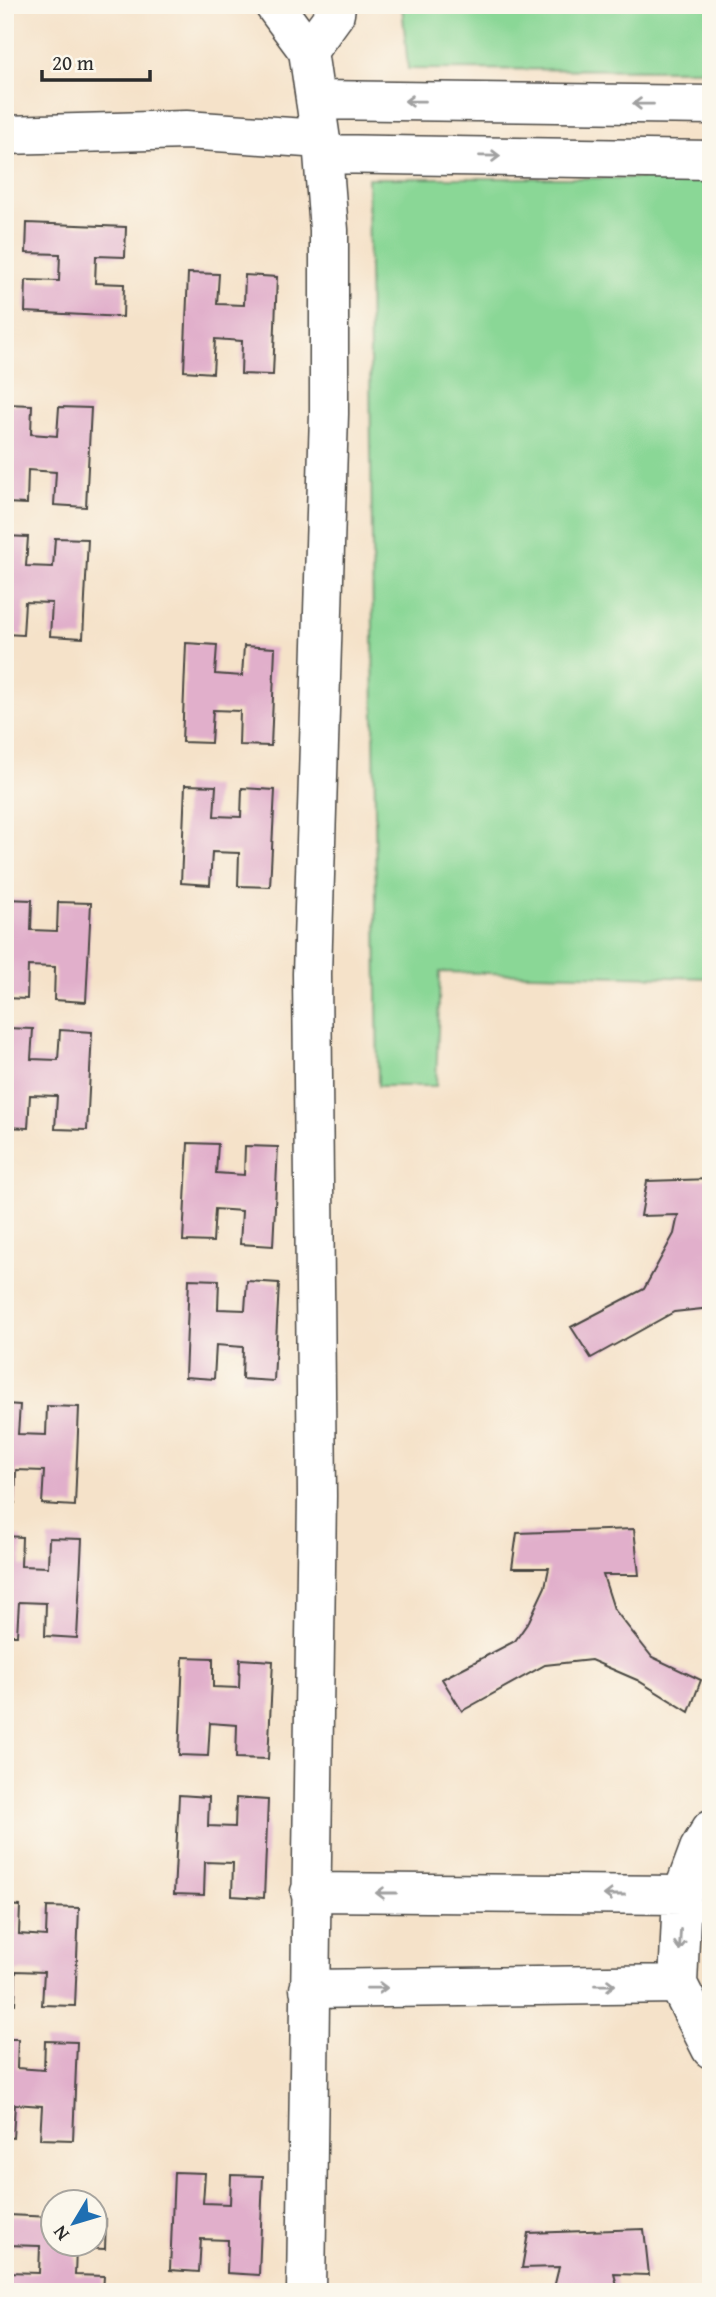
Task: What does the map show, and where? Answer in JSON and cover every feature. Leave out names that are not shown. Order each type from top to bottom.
[{"type":"street","points":[[274,5],[308,51],[322,147],[329,230],[329,414],[312,974],[317,1496],[306,2292]]},
{"type":"street","points":[[308,51],[335,13],[336,5]]},
{"type":"street","points":[[315,100],[711,105]]},
{"type":"street","points":[[5,135],[186,130],[322,147],[711,160]]},
{"type":"street","points":[[711,1829],[699,1849],[682,1895],[678,1984],[711,2049]]},
{"type":"street","points":[[310,1892],[682,1895]]},
{"type":"street","points":[[309,1989],[678,1984]]},
{"type":"green space","points":[[402,5],[711,5],[711,70],[408,69]]},
{"type":"green space","points":[[368,178],[711,178],[711,978],[440,972],[436,1086],[378,1086]]},
{"type":"building","points":[[27,223],[126,227],[125,257],[96,256],[95,283],[124,284],[123,317],[25,312],[26,280],[59,281],[60,254],[26,253]]},
{"type":"building","points":[[188,273],[219,274],[217,304],[244,305],[245,275],[277,277],[273,375],[241,374],[242,341],[215,339],[213,373],[184,371]]},
{"type":"building","points":[[5,404],[32,405],[31,434],[57,436],[59,407],[91,408],[86,507],[54,505],[56,472],[28,470],[27,504],[5,503]]},
{"type":"building","points":[[5,536],[28,537],[26,566],[53,567],[55,538],[88,539],[83,638],[50,636],[52,603],[25,602],[23,635],[5,634]]},
{"type":"building","points":[[186,643],[217,645],[215,674],[242,676],[244,646],[275,648],[271,746],[239,745],[240,711],[213,710],[211,743],[182,742]]},
{"type":"building","points":[[185,785],[216,786],[214,816],[241,817],[242,788],[275,790],[270,887],[238,886],[239,853],[212,852],[210,885],[181,883]]},
{"type":"building","points":[[5,899],[32,900],[31,930],[57,931],[58,902],[91,903],[86,1002],[54,1000],[55,967],[28,966],[27,999],[5,998]]},
{"type":"building","points":[[5,1028],[33,1029],[31,1059],[58,1060],[60,1030],[92,1032],[87,1130],[55,1129],[57,1096],[30,1095],[28,1128],[5,1127]]},
{"type":"building","points":[[188,1143],[218,1144],[216,1173],[244,1175],[245,1146],[278,1147],[273,1246],[240,1244],[242,1211],[215,1209],[213,1242],[183,1241]]},
{"type":"building","points":[[711,1179],[711,1308],[674,1312],[591,1358],[571,1327],[644,1289],[674,1234],[678,1215],[641,1216],[647,1181]]},
{"type":"building","points":[[189,1279],[219,1280],[218,1309],[245,1310],[247,1281],[279,1283],[274,1381],[242,1379],[243,1347],[216,1345],[214,1379],[185,1377]]},
{"type":"building","points":[[5,1404],[20,1405],[18,1434],[46,1435],[47,1406],[79,1407],[75,1506],[42,1504],[44,1471],[16,1470],[15,1503],[5,1503]]},
{"type":"building","points":[[634,1529],[639,1575],[603,1575],[614,1609],[652,1657],[701,1680],[689,1712],[637,1680],[591,1660],[545,1665],[462,1711],[442,1679],[515,1641],[529,1621],[545,1587],[549,1568],[512,1568],[517,1533]]},
{"type":"building","points":[[5,1536],[22,1537],[21,1566],[48,1567],[49,1538],[82,1539],[77,1638],[45,1636],[46,1603],[19,1602],[17,1635],[5,1635]]},
{"type":"building","points":[[183,1657],[213,1658],[213,1687],[239,1688],[240,1659],[273,1661],[268,1759],[236,1758],[237,1725],[210,1723],[208,1756],[179,1755]]},
{"type":"building","points":[[179,1795],[209,1797],[208,1826],[235,1827],[236,1798],[268,1800],[264,1898],[232,1896],[233,1863],[205,1862],[204,1895],[174,1894]]},
{"type":"building","points":[[5,1905],[20,1906],[19,1934],[46,1936],[47,1907],[79,1908],[75,2006],[42,2005],[44,1972],[16,1971],[15,2004],[5,2003]]},
{"type":"building","points":[[5,2039],[18,2039],[17,2068],[44,2070],[45,2041],[77,2042],[73,2140],[40,2139],[42,2106],[15,2104],[13,2138],[5,2137]]},
{"type":"building","points":[[174,2172],[205,2173],[203,2203],[230,2204],[231,2175],[263,2176],[259,2275],[227,2273],[228,2240],[201,2239],[199,2272],[170,2270]]},
{"type":"building","points":[[8,2215],[38,2216],[38,2246],[7,2245]]},
{"type":"building","points":[[644,2229],[649,2275],[614,2274],[619,2292],[553,2292],[559,2267],[522,2268],[528,2233]]},
{"type":"building","points":[[40,2258],[76,2258],[75,2275],[104,2276],[103,2292],[5,2292],[6,2272],[39,2273]]}]
